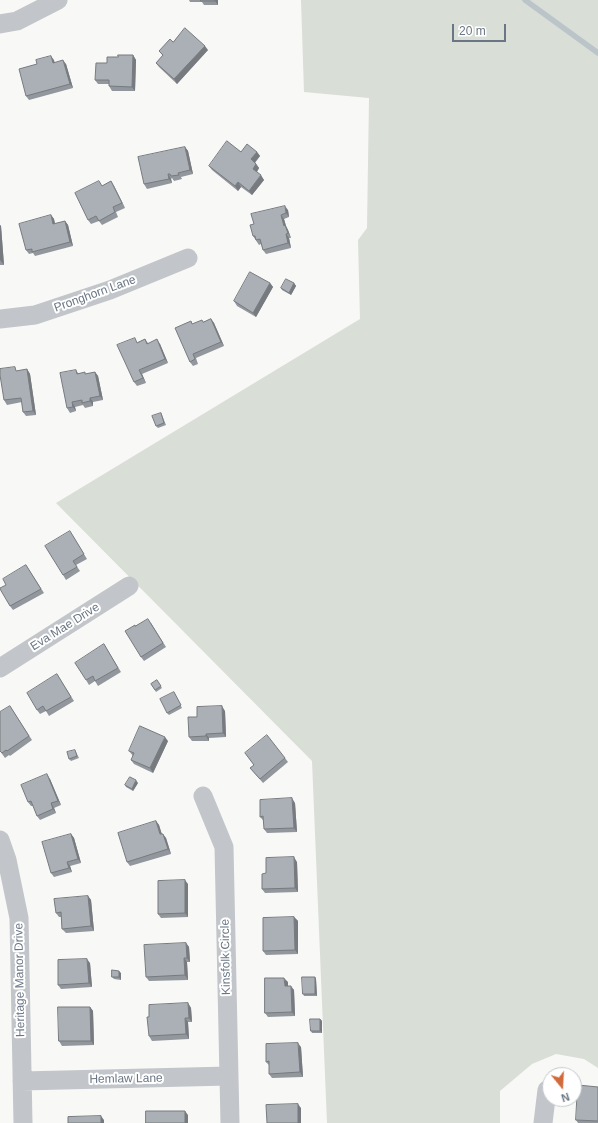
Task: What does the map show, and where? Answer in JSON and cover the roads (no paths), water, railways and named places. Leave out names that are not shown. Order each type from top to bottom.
[{"type":"street","points":[[0,24],[18,21],[58,0]]},
{"type":"street","name":"Pronghorn Lane","points":[[0,319],[35,315],[110,290],[188,258]]},
{"type":"street","name":"Eva Mae Drive","points":[[0,668],[130,586]]},
{"type":"street","name":"Kinsfolk Circle","points":[[203,796],[224,847],[230,1123]]},
{"type":"street","name":"Heritage Manor Drive","points":[[0,840],[7,860],[19,918],[23,1123]]},
{"type":"street","name":"Hemlaw Lane","points":[[22,1081],[229,1076]]},
{"type":"street","points":[[543,1123],[545,1107]]},
{"type":"waterway","points":[[525,0],[598,53]]}]
